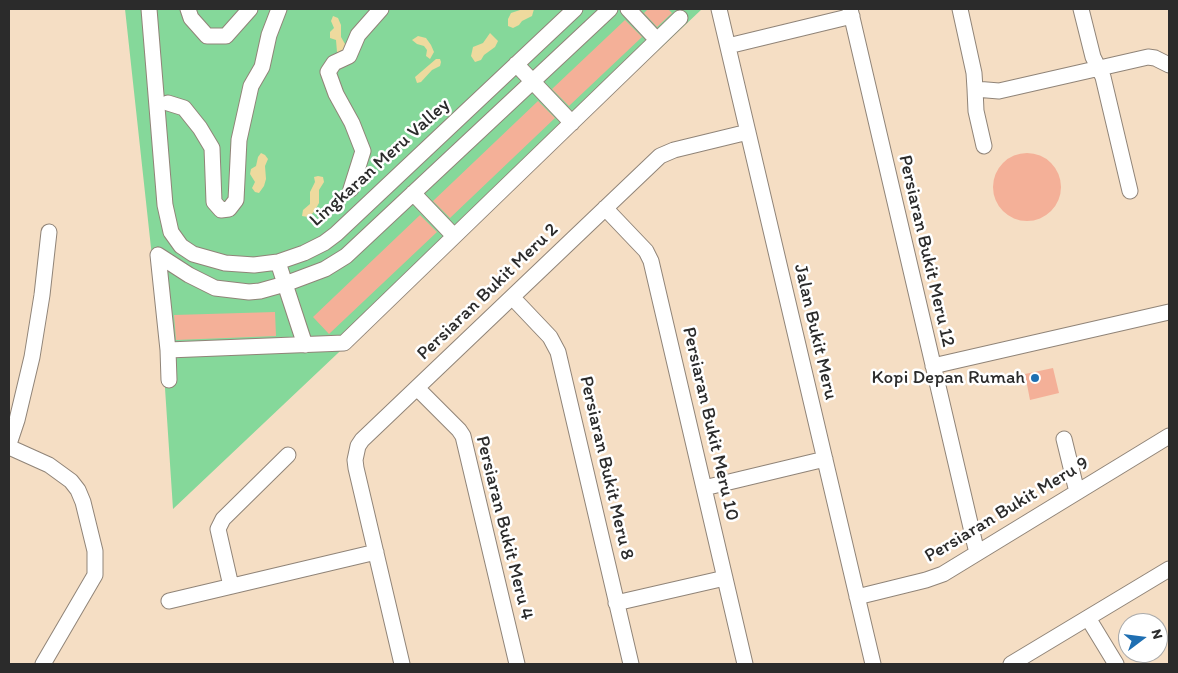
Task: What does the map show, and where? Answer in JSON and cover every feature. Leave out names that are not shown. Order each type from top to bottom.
[{"type":"street","name":"Lingkaran Meru Valley","points":[[149,9],[165,205],[171,232],[180,246],[194,254],[225,262],[254,265],[278,262],[314,248],[336,234],[575,9]]},
{"type":"street","points":[[188,9],[191,18],[207,36],[226,36],[250,9]]},
{"type":"street","points":[[168,103],[184,108],[200,128],[212,148],[214,202],[221,210],[229,210],[236,200],[239,140],[251,86],[262,67],[269,35],[279,9]]},
{"type":"street","points":[[351,188],[363,151],[352,124],[336,94],[328,72],[334,63],[349,56],[358,34],[381,9]]},
{"type":"street","points":[[170,380],[158,255],[189,275],[215,288],[249,292],[285,284],[336,264],[610,9]]},
{"type":"street","points":[[628,9],[657,40]]},
{"type":"street","name":"Jalan Bukit Meru","points":[[719,9],[873,664]]},
{"type":"street","points":[[960,9],[974,73],[976,111],[984,146]]},
{"type":"street","points":[[1081,9],[1093,57],[1103,77],[1130,191]]},
{"type":"street","name":"Persiaran Bukit Meru 12","points":[[728,46],[851,12],[977,553]]},
{"type":"street","points":[[168,350],[344,343],[680,18]]},
{"type":"street","points":[[976,89],[999,91],[1148,57],[1155,58],[1169,65]]},
{"type":"street","points":[[516,64],[572,123]]},
{"type":"street","name":"Persiaran Bukit Meru 2","points":[[402,664],[356,468],[356,453],[362,440],[664,153],[748,132]]},
{"type":"street","points":[[413,193],[454,236]]},
{"type":"street","name":"Persiaran Bukit Meru 10","points":[[605,208],[646,251],[651,261],[745,664]]},
{"type":"street","points":[[43,664],[95,575],[95,551],[83,502],[78,490],[71,481],[49,465],[9,445],[32,357],[42,295],[49,232]]},
{"type":"street","points":[[278,262],[305,345]]},
{"type":"street","name":"Persiaran Bukit Meru 8","points":[[512,297],[550,337],[558,352],[631,664]]},
{"type":"street","points":[[932,366],[1169,312]]},
{"type":"street","name":"Persiaran Bukit Meru 4","points":[[417,388],[463,436],[517,664]]},
{"type":"street","name":"Persiaran Bukit Meru 9","points":[[857,597],[935,578],[1169,436]]},
{"type":"street","points":[[1064,440],[1077,492]]},
{"type":"street","points":[[231,586],[218,529],[223,518],[288,455]]},
{"type":"street","points":[[704,488],[824,459]]},
{"type":"street","points":[[168,601],[376,552]]},
{"type":"street","points":[[1011,664],[1169,569]]},
{"type":"street","points":[[616,603],[725,578]]},
{"type":"street","points":[[1088,618],[1116,664]]},
{"type":"green space","points":[[125,9],[702,9],[173,509],[163,358]]},
{"type":"sand","points":[[523,9],[534,9],[532,16],[513,28],[508,26],[508,19],[511,13]]},
{"type":"sand","points":[[333,16],[338,18],[341,25],[341,37],[345,44],[344,52],[340,56],[337,52],[336,40],[330,38],[330,32],[334,28],[331,21]]},
{"type":"sand","points":[[490,33],[498,41],[495,47],[484,55],[481,60],[475,62],[471,56],[473,47],[483,43]]},
{"type":"sand","points":[[418,36],[426,38],[431,45],[434,52],[430,59],[426,56],[427,50],[424,46],[412,40]]},
{"type":"sand","points":[[436,59],[440,59],[440,66],[432,70],[421,82],[417,83],[415,77]]},
{"type":"sand","points":[[261,153],[268,159],[265,166],[266,179],[259,193],[255,192],[252,188],[255,182],[250,174],[251,169],[256,166]]},
{"type":"sand","points":[[314,177],[323,177],[324,182],[319,190],[319,203],[314,212],[308,217],[302,216],[303,210],[310,204],[310,192],[315,182]]},
{"type":"building","points":[[648,9],[668,9],[672,13],[657,27],[644,13]]},
{"type":"building","points":[[625,20],[642,37],[569,106],[552,89]]},
{"type":"building","points":[[538,101],[555,118],[450,218],[433,201]]},
{"type":"building","points":[[1027,153],[1040,156],[1051,163],[1058,174],[1061,187],[1058,200],[1051,211],[1040,218],[1027,221],[1014,218],[1003,211],[996,200],[993,187],[996,174],[1003,163],[1014,156]]},
{"type":"building","points":[[420,215],[437,232],[329,334],[313,317]]},
{"type":"building","points":[[275,312],[276,336],[176,340],[174,315]]},
{"type":"building","points":[[1053,368],[1059,393],[1030,400],[1025,374]]},
{"type":"place","name":"Kopi Depan Rumah","points":[[1035,378]]}]
